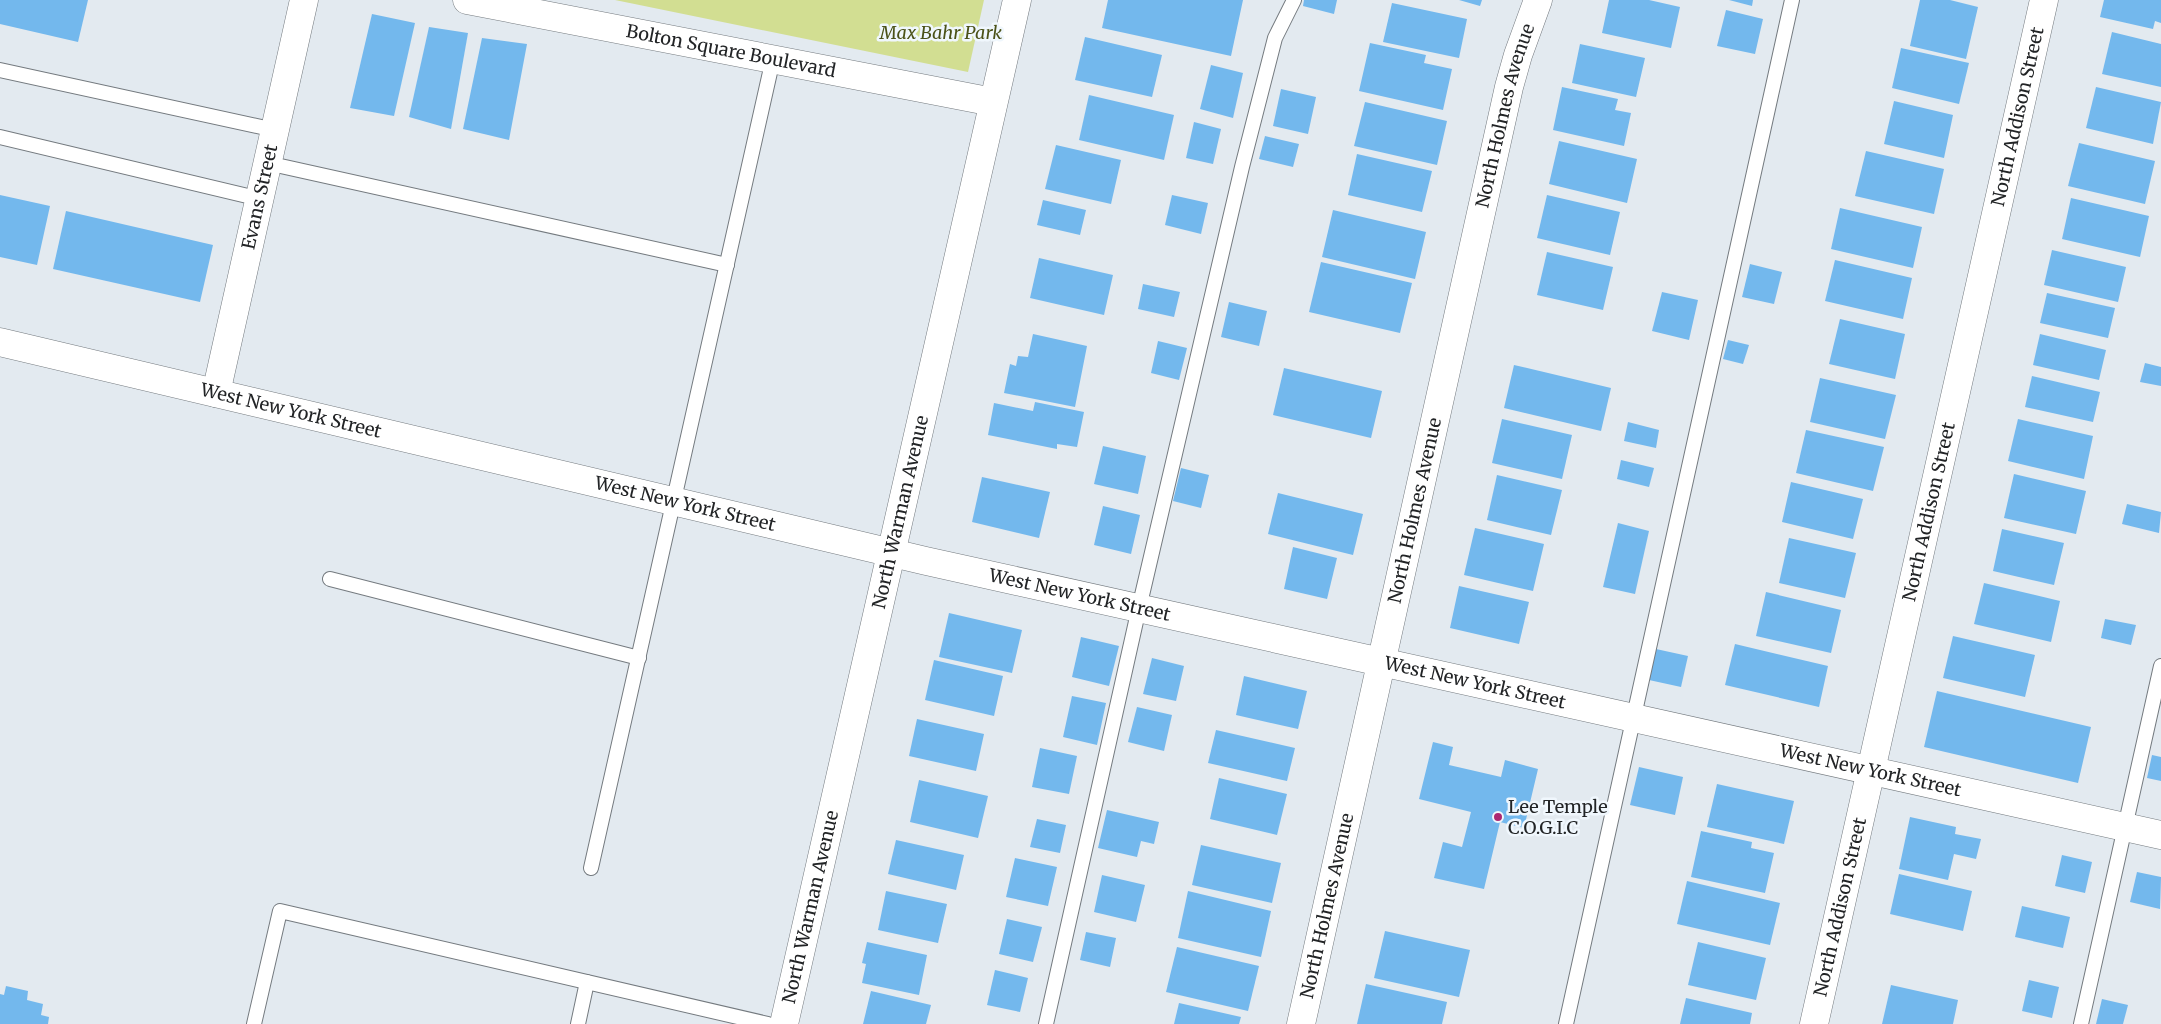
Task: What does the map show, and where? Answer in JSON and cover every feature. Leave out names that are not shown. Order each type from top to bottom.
[{"type":"street","name":"Evans Street","points":[[216,393],[304,0]]},
{"type":"street","name":"Bolton Square Boulevard","points":[[467,0],[994,102]]},
{"type":"street","name":"North Warman Avenue","points":[[784,1024],[1016,0]]},
{"type":"street","name":"North Holmes Avenue","points":[[1301,1024],[1509,87],[1518,55],[1538,0]]},
{"type":"street","name":"North Addison Street","points":[[1814,1024],[2044,0]]},
{"type":"street","name":"West New York Street","points":[[0,342],[891,553],[2161,835]]},
{"type":"lane","points":[[1046,1024],[1139,608],[1242,166],[1275,38],[1294,0]]},
{"type":"lane","points":[[1566,1024],[1792,0]]},
{"type":"lane","points":[[591,868],[773,59]]},
{"type":"lane","points":[[0,70],[275,130]]},
{"type":"lane","points":[[0,137],[260,199]]},
{"type":"lane","points":[[268,163],[727,266]]},
{"type":"lane","points":[[330,579],[639,658]]},
{"type":"lane","points":[[2081,1024],[2161,666]]},
{"type":"lane","points":[[254,1024],[280,911],[768,1024]]},
{"type":"lane","points":[[578,1024],[587,982]]},
{"type":"green space","name":"Max Bahr Park","points":[[615,0],[984,0],[968,72]]},
{"type":"building","points":[[0,0],[88,0],[78,42],[0,24]]},
{"type":"building","points":[[1108,0],[1243,0],[1231,56],[1102,28]]},
{"type":"building","points":[[1304,0],[1337,0],[1334,14],[1303,6]]},
{"type":"building","points":[[1459,0],[1482,0],[1480,6]]},
{"type":"building","points":[[1609,0],[1649,0],[1680,7],[1671,48],[1602,33]]},
{"type":"building","points":[[1729,0],[1753,0],[1752,6]]},
{"type":"building","points":[[1920,0],[1950,0],[1978,7],[1966,59],[1910,46]]},
{"type":"building","points":[[2104,0],[2161,0],[2161,23],[2155,21],[2153,29],[2100,17]]},
{"type":"building","points":[[1392,3],[1467,19],[1459,58],[1383,42]]},
{"type":"building","points":[[1726,10],[1763,19],[1755,54],[1717,46]]},
{"type":"building","points":[[372,14],[415,23],[394,116],[350,108]]},
{"type":"building","points":[[429,27],[468,33],[451,129],[409,117]]},
{"type":"building","points":[[2112,32],[2161,44],[2161,87],[2102,74]]},
{"type":"building","points":[[1085,37],[1162,55],[1152,97],[1075,80]]},
{"type":"building","points":[[482,38],[527,44],[509,140],[463,129]]},
{"type":"building","points":[[1370,43],[1426,55],[1424,63],[1452,69],[1443,110],[1359,91]]},
{"type":"building","points":[[1580,44],[1645,58],[1636,97],[1572,83]]},
{"type":"building","points":[[1901,48],[1969,63],[1959,104],[1892,88]]},
{"type":"building","points":[[1211,65],[1243,73],[1233,118],[1200,109]]},
{"type":"building","points":[[1562,87],[1618,99],[1615,110],[1631,113],[1624,146],[1553,130]]},
{"type":"building","points":[[2096,87],[2161,102],[2153,144],[2086,128]]},
{"type":"building","points":[[1281,89],[1316,97],[1308,134],[1273,126]]},
{"type":"building","points":[[1089,95],[1174,115],[1164,160],[1079,140]]},
{"type":"building","points":[[1894,101],[1953,115],[1944,158],[1884,144]]},
{"type":"building","points":[[1365,102],[1447,121],[1437,165],[1354,146]]},
{"type":"building","points":[[1194,122],[1221,129],[1213,164],[1186,158]]},
{"type":"building","points":[[1265,136],[1299,144],[1293,167],[1259,159]]},
{"type":"building","points":[[1559,141],[1637,159],[1627,203],[1549,184]]},
{"type":"building","points":[[2079,143],[2155,161],[2145,204],[2068,186]]},
{"type":"building","points":[[1056,145],[1121,160],[1111,204],[1045,189]]},
{"type":"building","points":[[1866,151],[1944,169],[1934,214],[1855,196]]},
{"type":"building","points":[[1357,154],[1432,171],[1422,212],[1348,195]]},
{"type":"building","points":[[0,195],[50,206],[37,265],[0,257]]},
{"type":"building","points":[[1172,195],[1208,203],[1201,234],[1165,225]]},
{"type":"building","points":[[1547,195],[1620,212],[1610,255],[1537,238]]},
{"type":"building","points":[[2071,198],[2149,216],[2140,257],[2062,239]]},
{"type":"building","points":[[1043,200],[1086,210],[1080,235],[1037,225]]},
{"type":"building","points":[[1840,208],[1922,227],[1913,268],[1831,249]]},
{"type":"building","points":[[1333,210],[1426,232],[1415,279],[1322,257]]},
{"type":"building","points":[[66,211],[213,245],[200,302],[53,269]]},
{"type":"building","points":[[2052,250],[2126,267],[2118,302],[2044,285]]},
{"type":"building","points":[[1547,252],[1613,267],[1603,310],[1537,295]]},
{"type":"building","points":[[1039,258],[1113,275],[1104,315],[1030,298]]},
{"type":"building","points":[[1835,260],[1912,278],[1903,319],[1825,301]]},
{"type":"building","points":[[1321,262],[1412,283],[1400,333],[1309,312]]},
{"type":"building","points":[[1750,264],[1782,272],[1774,304],[1742,297]]},
{"type":"building","points":[[1143,284],[1180,292],[1174,317],[1138,309]]},
{"type":"building","points":[[1662,292],[1698,300],[1689,340],[1652,331]]},
{"type":"building","points":[[2047,293],[2115,308],[2108,338],[2040,323]]},
{"type":"building","points":[[1229,302],[1267,311],[1259,346],[1221,337]]},
{"type":"building","points":[[1840,319],[1905,334],[1895,379],[1829,364]]},
{"type":"building","points":[[1033,334],[1087,346],[1075,407],[1004,393],[1010,364],[1016,366],[1018,356],[1028,357]]},
{"type":"building","points":[[2040,334],[2106,350],[2099,380],[2033,365]]},
{"type":"building","points":[[1728,340],[1749,345],[1743,364],[1723,359]]},
{"type":"building","points":[[1158,341],[1187,348],[1179,380],[1151,373]]},
{"type":"building","points":[[2145,363],[2161,367],[2161,386],[2140,382]]},
{"type":"building","points":[[1514,365],[1611,388],[1601,431],[1504,408]]},
{"type":"building","points":[[1284,368],[1382,391],[1371,438],[1273,415]]},
{"type":"building","points":[[2032,376],[2100,392],[2093,422],[2025,407]]},
{"type":"building","points":[[1820,378],[1896,395],[1885,439],[1810,422]]},
{"type":"building","points":[[1035,402],[1084,412],[1077,447],[1057,444],[1057,449],[988,435],[994,403],[1033,411]]},
{"type":"building","points":[[1502,419],[1572,435],[1562,479],[1492,463]]},
{"type":"building","points":[[2018,419],[2093,436],[2084,479],[2008,461]]},
{"type":"building","points":[[1628,422],[1659,430],[1656,448],[1624,441]]},
{"type":"building","points":[[1806,430],[1884,447],[1873,491],[1796,473]]},
{"type":"building","points":[[1103,446],[1146,456],[1138,494],[1094,484]]},
{"type":"building","points":[[1621,460],[1654,468],[1649,487],[1617,479]]},
{"type":"building","points":[[1181,468],[1209,475],[1201,508],[1173,501]]},
{"type":"building","points":[[2014,474],[2086,491],[2076,534],[2004,518]]},
{"type":"building","points":[[1497,475],[1562,490],[1551,535],[1487,520]]},
{"type":"building","points":[[982,477],[1050,492],[1039,538],[972,522]]},
{"type":"building","points":[[1791,482],[1863,499],[1853,539],[1782,522]]},
{"type":"building","points":[[1278,493],[1363,514],[1353,555],[1268,534]]},
{"type":"building","points":[[2127,504],[2161,512],[2159,533],[2122,524]]},
{"type":"building","points":[[1103,506],[1140,515],[1131,554],[1094,545]]},
{"type":"building","points":[[1618,523],[1649,531],[1635,594],[1603,587]]},
{"type":"building","points":[[1475,528],[1544,544],[1533,591],[1464,575]]},
{"type":"building","points":[[2002,529],[2064,543],[2054,585],[1993,571]]},
{"type":"building","points":[[1789,538],[1856,553],[1845,598],[1779,583]]},
{"type":"building","points":[[1293,547],[1337,558],[1327,599],[1284,589]]},
{"type":"building","points":[[1984,583],[2060,601],[2051,642],[1974,624]]},
{"type":"building","points":[[1459,586],[1529,602],[1519,644],[1450,628]]},
{"type":"building","points":[[1766,592],[1841,610],[1831,653],[1756,636]]},
{"type":"building","points":[[949,613],[1022,630],[1012,673],[939,657]]},
{"type":"building","points":[[2105,619],[2136,625],[2131,645],[2101,638]]},
{"type":"building","points":[[1953,636],[2035,655],[2025,697],[1943,678]]},
{"type":"building","points":[[1081,637],[1119,646],[1109,686],[1072,677]]},
{"type":"building","points":[[1735,644],[1828,666],[1819,707],[1725,685]]},
{"type":"building","points":[[1656,649],[1688,656],[1681,687],[1649,680]]},
{"type":"building","points":[[1152,658],[1184,666],[1176,701],[1143,694]]},
{"type":"building","points":[[934,660],[1003,676],[994,716],[925,700]]},
{"type":"building","points":[[1244,676],[1307,691],[1298,729],[1236,715]]},
{"type":"building","points":[[1937,691],[2091,727],[2078,783],[1924,747]]},
{"type":"building","points":[[1072,696],[1106,703],[1097,745],[1063,737]]},
{"type":"building","points":[[1137,707],[1172,715],[1164,751],[1128,742]]},
{"type":"building","points":[[917,719],[984,734],[976,771],[909,756]]},
{"type":"building","points":[[1216,730],[1295,748],[1287,781],[1208,763]]},
{"type":"building","name":"Lee Temple C.O.G.I.C","points":[[1433,742],[1453,747],[1449,765],[1501,777],[1505,760],[1538,769],[1524,828],[1500,822],[1484,889],[1434,878],[1443,842],[1462,847],[1471,812],[1419,799]]},
{"type":"building","points":[[1040,748],[1077,756],[1069,794],[1032,787]]},
{"type":"building","points":[[2152,755],[2161,757],[2161,781],[2147,778]]},
{"type":"building","points":[[1639,767],[1683,777],[1675,815],[1630,805]]},
{"type":"building","points":[[1219,778],[1287,794],[1277,835],[1210,819]]},
{"type":"building","points":[[919,780],[988,796],[978,838],[910,822]]},
{"type":"building","points":[[1717,784],[1794,801],[1784,844],[1707,827]]},
{"type":"building","points":[[1107,810],[1159,822],[1154,844],[1141,841],[1137,857],[1098,848]]},
{"type":"building","points":[[1910,817],[1956,827],[1955,834],[1981,839],[1976,859],[1954,854],[1948,880],[1899,869]]},
{"type":"building","points":[[1037,819],[1066,825],[1060,853],[1030,847]]},
{"type":"building","points":[[1701,831],[1752,842],[1751,848],[1774,853],[1765,893],[1691,877]]},
{"type":"building","points":[[896,840],[964,855],[956,890],[888,874]]},
{"type":"building","points":[[1201,845],[1281,863],[1272,903],[1192,885]]},
{"type":"building","points":[[2062,855],[2092,862],[2085,893],[2055,886]]},
{"type":"building","points":[[1015,858],[1057,867],[1048,906],[1006,897]]},
{"type":"building","points":[[2137,872],[2161,877],[2160,909],[2130,902]]},
{"type":"building","points":[[1899,874],[1972,891],[1963,931],[1890,914]]},
{"type":"building","points":[[1102,875],[1145,885],[1136,922],[1094,912]]},
{"type":"building","points":[[1687,881],[1780,903],[1770,945],[1677,924]]},
{"type":"building","points":[[886,891],[947,904],[938,943],[878,930]]},
{"type":"building","points":[[1188,891],[1271,911],[1261,957],[1178,938]]},
{"type":"building","points":[[2022,906],[2070,917],[2063,948],[2015,937]]},
{"type":"building","points":[[1007,919],[1042,927],[1033,962],[999,954]]},
{"type":"building","points":[[1385,931],[1470,950],[1459,997],[1374,978]]},
{"type":"building","points":[[1086,932],[1116,938],[1110,967],[1080,960]]},
{"type":"building","points":[[867,942],[927,955],[919,995],[862,983],[866,964],[862,963]]},
{"type":"building","points":[[1698,942],[1766,958],[1756,1000],[1688,985]]},
{"type":"building","points":[[1177,947],[1259,966],[1248,1011],[1166,992]]},
{"type":"building","points":[[995,970],[1028,978],[1020,1012],[987,1005]]},
{"type":"building","points":[[2029,980],[2059,987],[2052,1018],[2022,1011]]},
{"type":"building","points":[[1366,984],[1447,1002],[1442,1024],[1357,1024]]},
{"type":"building","points":[[1891,985],[1958,1000],[1953,1024],[1882,1024]]},
{"type":"building","points":[[6,986],[28,991],[27,1000],[43,1004],[41,1015],[49,1017],[48,1024],[0,1024],[0,994],[4,995]]},
{"type":"building","points":[[871,991],[931,1005],[926,1024],[863,1024]]},
{"type":"building","points":[[1686,998],[1752,1013],[1750,1024],[1680,1024]]},
{"type":"building","points":[[2102,999],[2128,1005],[2123,1024],[2096,1024]]},
{"type":"building","points":[[1179,1003],[1241,1017],[1239,1024],[1174,1024]]},
{"type":"place","name":"Lee Temple C.O.G.I.C","points":[[1498,817]]}]
